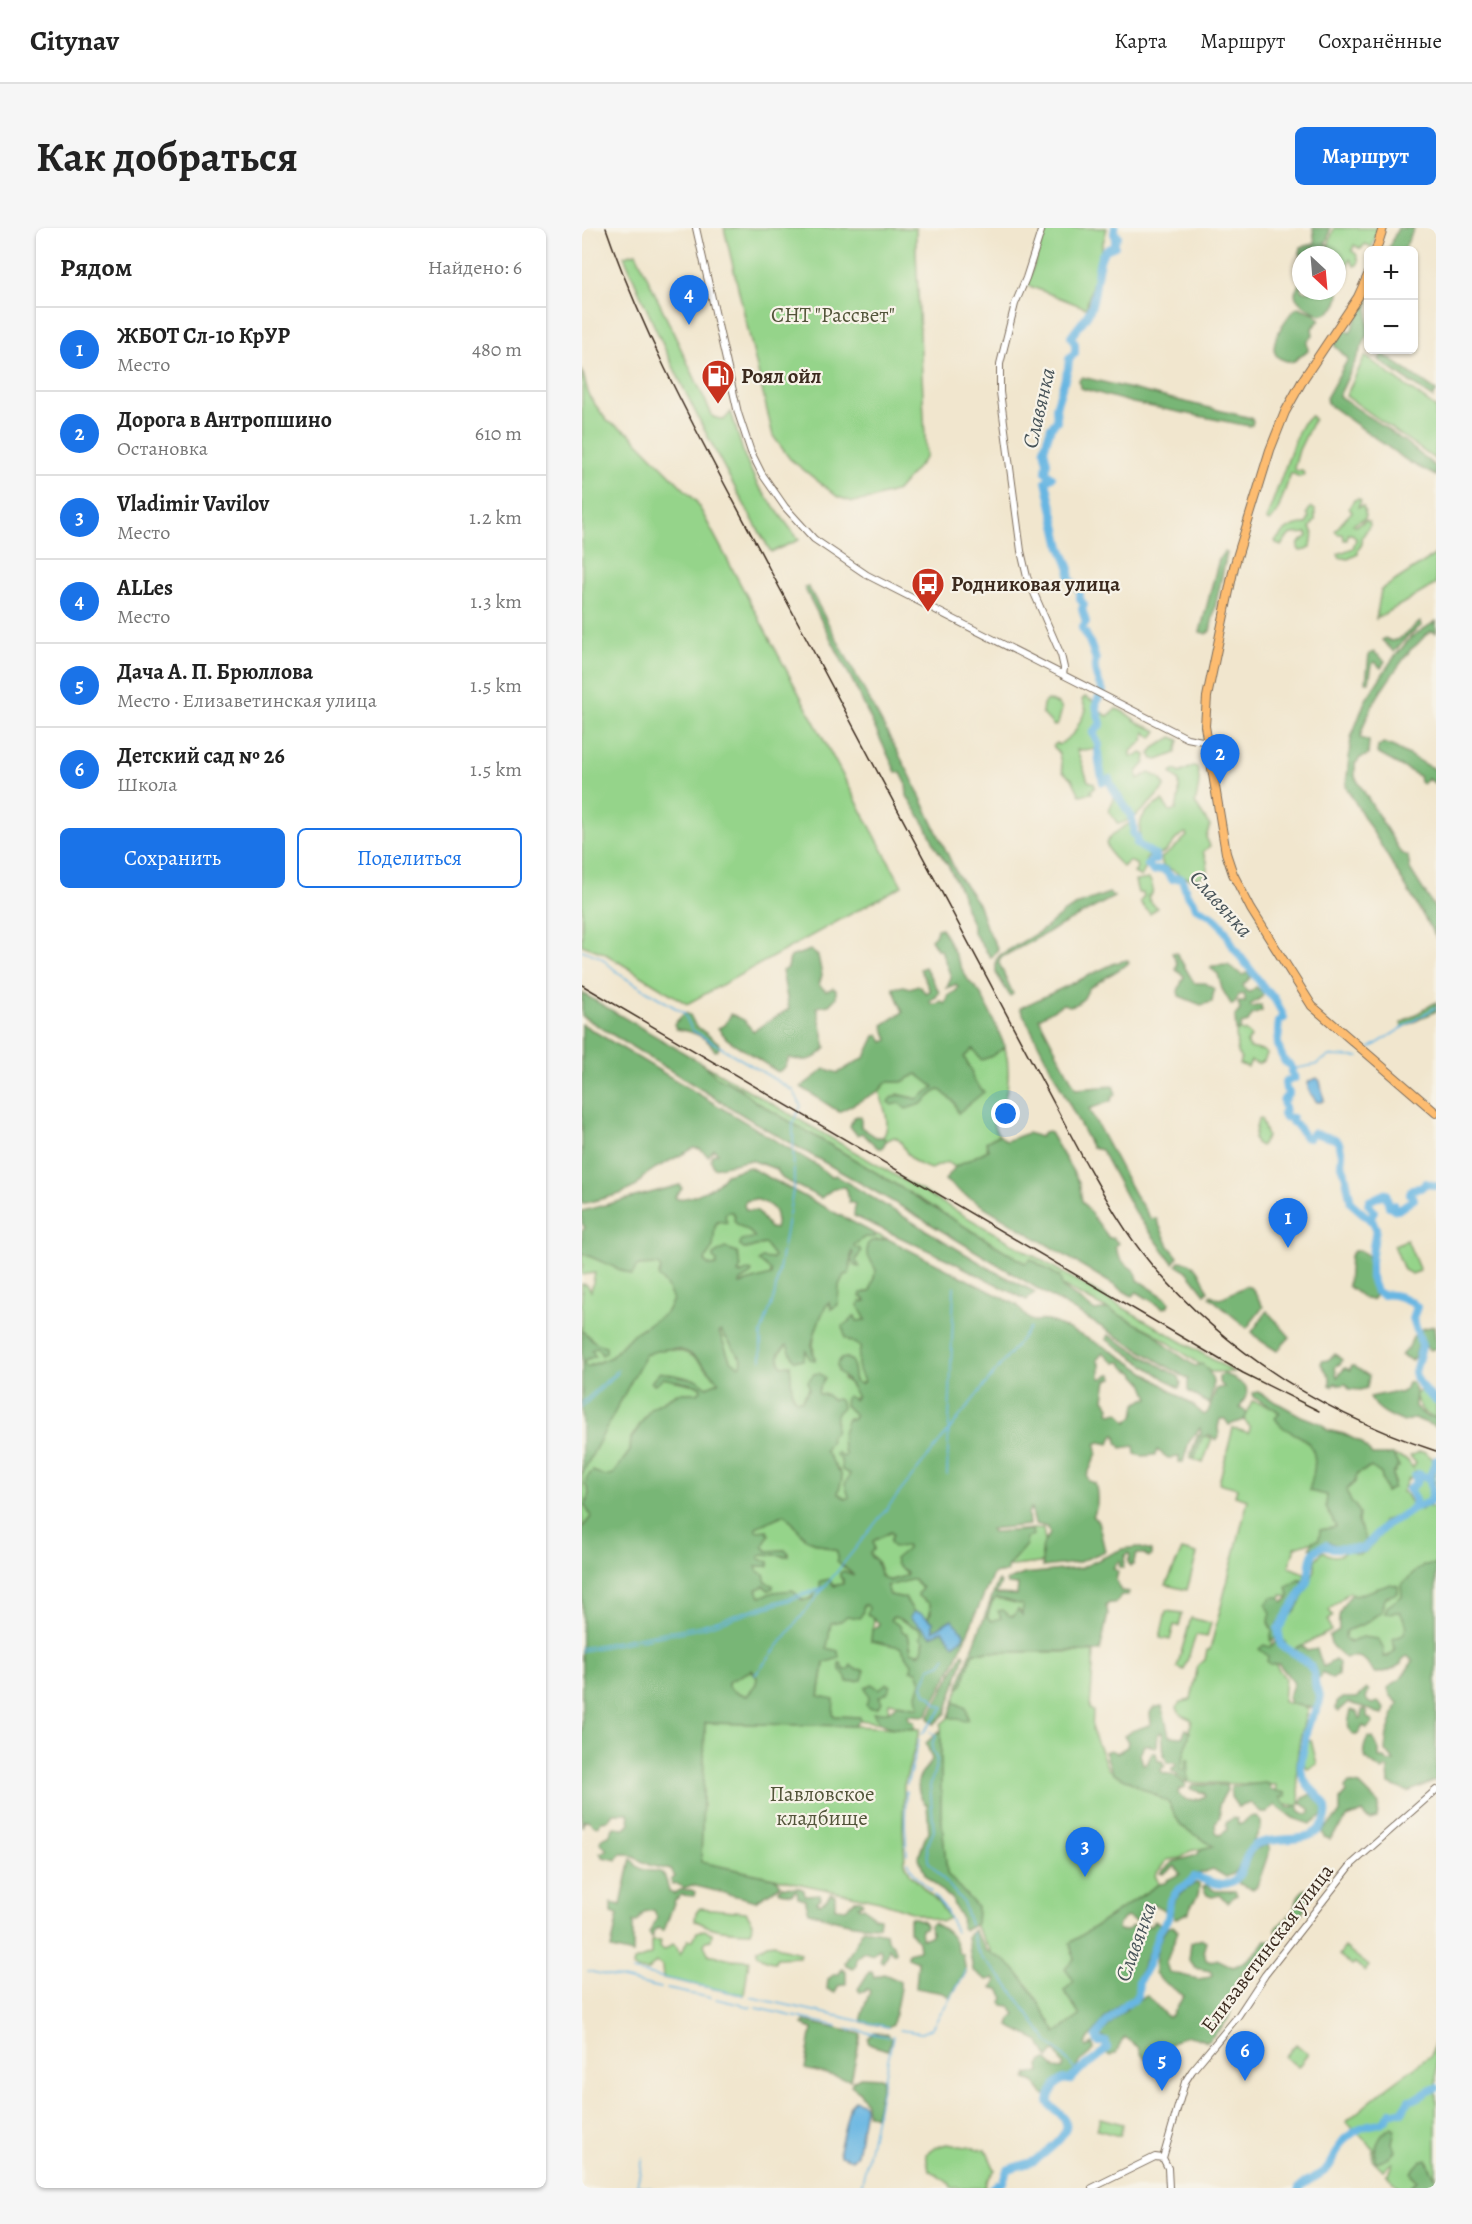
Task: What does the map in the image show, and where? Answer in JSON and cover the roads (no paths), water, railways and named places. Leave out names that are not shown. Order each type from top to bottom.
[{"type":"main road","points":[[1377,246],[1383,228]]},
{"type":"main road","points":[[1364,284],[1358,297],[1304,378],[1285,412],[1270,450],[1234,567],[1207,697],[1205,716],[1207,742],[1229,864],[1251,909],[1279,955],[1312,1006],[1436,1113]]},
{"type":"street","points":[[696,228],[744,430],[762,474],[785,507],[814,539],[849,565],[1187,738],[1207,742]]},
{"type":"street","points":[[1042,228],[1007,332],[1000,364],[1000,392],[1023,560],[1032,590],[1061,655],[1063,675]]},
{"type":"street","name":"Елизаветинская улица","points":[[1169,2188],[1168,2168],[1163,2158],[1185,2082],[1192,2071],[1238,2016],[1265,1975],[1352,1864],[1436,1790]]},
{"type":"street","points":[[1092,2188],[1155,2157],[1163,2158]]},
{"type":"water","points":[[1317,1078],[1320,1081],[1324,1100],[1321,1102],[1317,1102],[1308,1086],[1309,1081]]},
{"type":"water","points":[[914,1612],[920,1613],[933,1622],[933,1631],[952,1619],[964,1633],[963,1637],[954,1645],[942,1630],[932,1636],[910,1617]]},
{"type":"water","points":[[855,2100],[864,2104],[865,2108],[857,2155],[852,2159],[840,2155],[839,2150],[850,2105]]},
{"type":"waterway","name":"Славянка","points":[[1115,228],[1114,234],[1118,236],[1115,246],[1106,250],[1100,260],[1090,310],[1071,337],[1075,344],[1075,353],[1069,359],[1056,407],[1057,421],[1051,427],[1044,449],[1047,462],[1046,472],[1052,477],[1046,481],[1061,547],[1070,569],[1069,577],[1080,592],[1080,599],[1084,605],[1082,609],[1086,622],[1082,628],[1095,656],[1095,671],[1103,691],[1096,704],[1101,724],[1093,733],[1099,745],[1098,757],[1103,782],[1109,779],[1111,786],[1129,812],[1137,844],[1156,856],[1156,860],[1152,860],[1148,865],[1153,871],[1164,870],[1172,879],[1182,879],[1187,895],[1196,908],[1218,921],[1235,949],[1277,1003],[1284,1018],[1279,1021],[1278,1045],[1295,1078],[1285,1082],[1289,1093],[1283,1101],[1284,1117],[1292,1118],[1292,1122],[1305,1137],[1309,1138],[1313,1133],[1335,1139],[1339,1143],[1342,1154],[1341,1163],[1351,1203],[1373,1222],[1376,1228],[1371,1278],[1376,1291],[1382,1295],[1401,1297],[1417,1307],[1413,1318],[1422,1346],[1415,1372],[1416,1377],[1424,1390],[1436,1401]]},
{"type":"waterway","points":[[582,950],[600,957],[622,976],[684,1013],[692,1030],[794,1091],[801,1106],[793,1122],[794,1185],[774,1298],[761,1333],[761,1360]]},
{"type":"waterway","points":[[1370,1048],[1436,1007]]},
{"type":"waterway","points":[[1292,1069],[1315,1065],[1329,1056],[1359,1057]]},
{"type":"waterway","points":[[1370,1220],[1374,1211],[1368,1204],[1369,1201],[1386,1193],[1389,1206],[1394,1205],[1394,1209],[1398,1210],[1414,1199],[1410,1194],[1412,1189],[1421,1188],[1426,1183],[1436,1186]]},
{"type":"waterway","points":[[947,1475],[954,1287]]},
{"type":"waterway","points":[[755,1675],[1030,1328]]},
{"type":"waterway","points":[[582,1403],[618,1370]]},
{"type":"waterway","points":[[582,1407],[618,1373]]},
{"type":"waterway","name":"Славянка","points":[[992,2188],[1003,2182],[1007,2170],[1034,2161],[1055,2144],[1064,2133],[1065,2119],[1048,2102],[1052,2092],[1060,2081],[1071,2079],[1107,2048],[1106,2042],[1098,2042],[1096,2037],[1104,2025],[1138,1994],[1139,1981],[1148,1965],[1159,1932],[1168,1918],[1170,1901],[1178,1890],[1194,1877],[1215,1883],[1229,1883],[1238,1876],[1252,1847],[1265,1841],[1302,1838],[1318,1831],[1323,1824],[1326,1816],[1324,1803],[1305,1781],[1301,1768],[1308,1725],[1318,1707],[1320,1696],[1313,1670],[1303,1659],[1281,1645],[1278,1629],[1306,1585],[1310,1561],[1315,1552],[1326,1545],[1332,1548],[1363,1549],[1387,1524],[1413,1508],[1415,1500],[1409,1489],[1417,1482],[1415,1476],[1418,1474],[1427,1478],[1436,1460]]},
{"type":"waterway","points":[[1413,1508],[1430,1502],[1431,1474]]},
{"type":"waterway","points":[[582,1648],[702,1625],[824,1587]]},
{"type":"waterway","points":[[582,1651],[703,1628],[822,1590]]},
{"type":"waterway","points":[[922,1734],[944,1707],[937,1705],[931,1696],[926,1694],[923,1685],[930,1668],[941,1664],[946,1657]]},
{"type":"waterway","points":[[930,1732],[936,1736],[932,1749],[937,1760],[930,1786],[934,1831],[927,1846],[928,1861],[963,1902],[970,1925]]},
{"type":"waterway","points":[[907,1784],[919,1740]]},
{"type":"waterway","points":[[906,1791],[907,1854]]},
{"type":"waterway","points":[[908,1862],[915,1875],[931,1891]]},
{"type":"waterway","points":[[934,1895],[945,1908],[956,1932]]},
{"type":"waterway","points":[[972,1933],[976,1948],[983,1959],[1003,1979],[1049,2043],[1063,2055],[1077,2073]]},
{"type":"waterway","points":[[900,2030],[921,2033],[931,2029],[966,1969]]},
{"type":"waterway","points":[[588,1971],[661,1988]]},
{"type":"waterway","points":[[632,1971],[744,1995]]},
{"type":"waterway","points":[[667,1989],[711,1998]]},
{"type":"waterway","points":[[750,1997],[888,2027]]},
{"type":"waterway","points":[[716,1999],[751,2007]]},
{"type":"waterway","points":[[756,2008],[837,2026]]},
{"type":"waterway","points":[[846,2028],[889,2037]]},
{"type":"waterway","points":[[861,2188],[893,2036]]},
{"type":"waterway","points":[[1299,2188],[1327,2169],[1347,2137],[1363,2127],[1382,2122],[1391,2112],[1402,2112],[1409,2100],[1436,2088]]},
{"type":"waterway","points":[[643,2158],[637,2185],[651,2188]]},
{"type":"railway","points":[[606,228],[622,272],[660,359],[703,443],[1082,1156],[1132,1239],[1151,1264],[1181,1296],[1245,1353],[1280,1377],[1355,1419],[1436,1451]]},
{"type":"railway","points":[[582,985],[1243,1373],[1319,1411]]},
{"type":"place","name":"ALLes","points":[[689,325]]},
{"type":"place","name":"Роял ойл","points":[[718,405]]},
{"type":"place","name":"Родниковая улица","points":[[928,613]]},
{"type":"place","name":"Дорога в Антропшино","points":[[1220,784]]},
{"type":"place","name":"ЖБОТ Сл-10 КрУР","points":[[1288,1248]]},
{"type":"place","name":"Vladimir Vavilov","points":[[1085,1877]]},
{"type":"place","name":"Детский сад № 26","points":[[1245,2081]]},
{"type":"place","name":"Дача А. П. Брюллова","points":[[1162,2091]]},
{"type":"park label","name":"СНТ \"Рассвет\"","points":[[833,315]]},
{"type":"park label","name":"Павловское кладбище","points":[[822,1806]]}]
